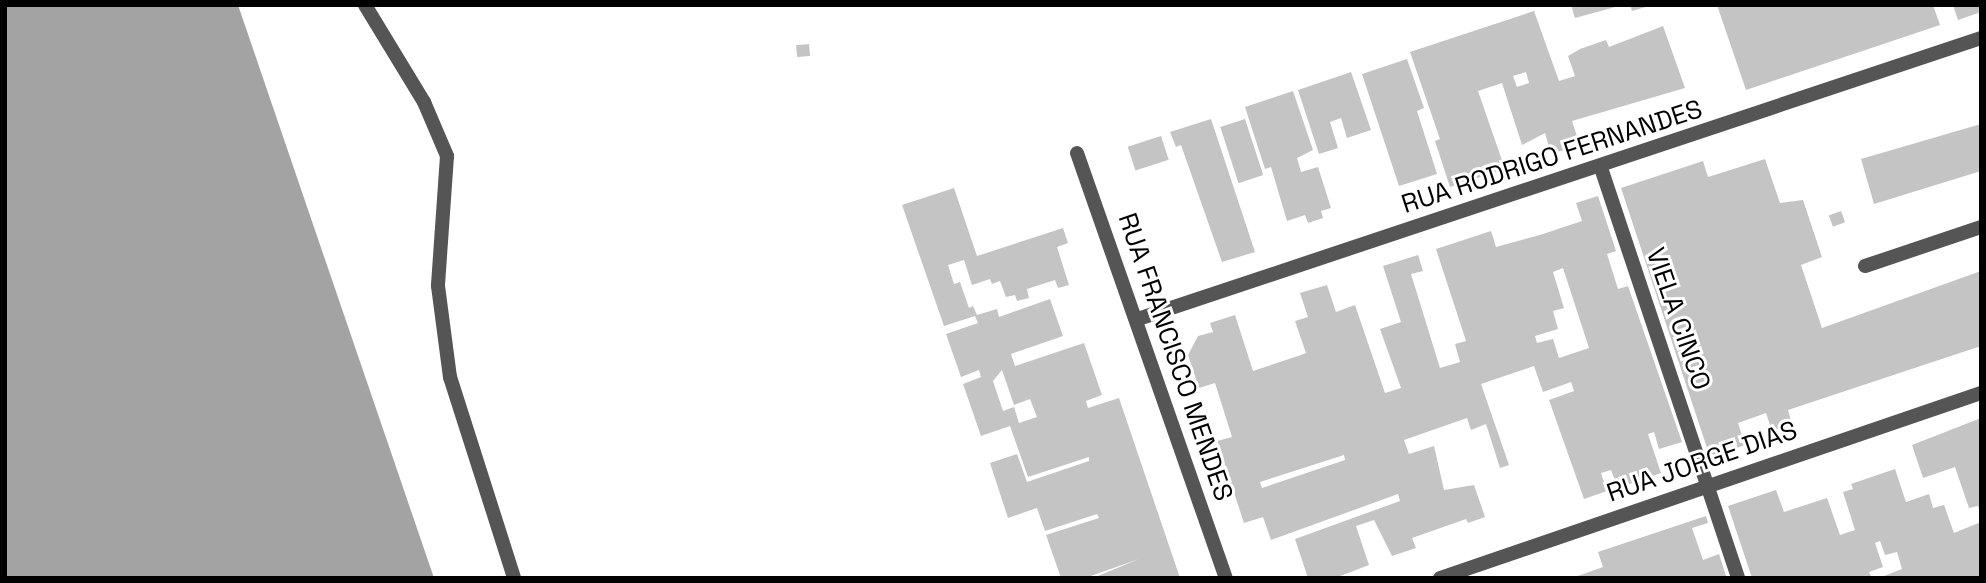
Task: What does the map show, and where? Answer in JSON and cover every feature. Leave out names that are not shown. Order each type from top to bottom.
[{"type":"street","points":[[365,5],[424,102],[447,156],[438,286],[450,377],[514,578]]},
{"type":"street","name":"RUA RODRIGO FERNANDES","points":[[1138,319],[1601,168],[1981,38]]},
{"type":"street","name":"RUA FRANCISCO MENDES","points":[[1077,153],[1138,319],[1226,578]]},
{"type":"street","name":"VIELA CINCO","points":[[1601,168],[1738,578]]},
{"type":"street","points":[[1865,266],[1981,227]]},
{"type":"street","name":"RUA JORGE DIAS","points":[[1440,578],[1981,393]]},
{"type":"shaded area","points":[[5,5],[238,5],[434,578],[5,578]]},
{"type":"building","points":[[1571,5],[1619,5],[1619,6],[1575,18]]},
{"type":"building","points":[[1630,5],[1649,5],[1649,6],[1632,11]]},
{"type":"building","points":[[1717,5],[1933,5],[1940,25],[1746,90]]},
{"type":"building","points":[[1953,5],[1981,5],[1981,12],[1958,20]]},
{"type":"building","points":[[1534,11],[1559,81],[1575,76],[1568,56],[1580,49],[1606,40],[1609,47],[1663,26],[1685,88],[1572,121],[1580,145],[1551,154],[1545,133],[1522,145],[1502,83],[1478,91],[1505,169],[1450,187],[1435,141],[1440,139],[1410,52]],"holes":[[[1526,72],[1529,83],[1517,87],[1513,76]]]},
{"type":"building","points":[[809,44],[810,56],[797,57],[796,45]]},
{"type":"building","points":[[1407,59],[1424,108],[1417,111],[1437,174],[1399,186],[1362,74]]},
{"type":"building","points":[[1351,72],[1371,130],[1347,138],[1341,118],[1330,122],[1338,148],[1319,154],[1298,90]]},
{"type":"building","points":[[1293,91],[1313,150],[1297,158],[1301,172],[1318,167],[1331,208],[1321,211],[1323,218],[1308,223],[1305,215],[1287,221],[1271,167],[1265,169],[1245,107]]},
{"type":"building","points":[[1211,119],[1255,252],[1222,262],[1181,145],[1176,147],[1170,132]]},
{"type":"building","points":[[1245,119],[1263,175],[1239,183],[1220,127]]},
{"type":"building","points":[[1981,124],[1981,171],[1874,204],[1861,159]]},
{"type":"building","points":[[1161,136],[1169,160],[1135,171],[1128,147]]},
{"type":"building","points":[[1765,159],[1780,203],[1803,200],[1822,257],[1801,265],[1822,328],[1981,271],[1981,346],[1788,410],[1792,424],[1772,431],[1766,413],[1738,423],[1745,445],[1710,457],[1621,188],[1703,161],[1708,177]]},
{"type":"building","points":[[954,188],[977,256],[1063,228],[1068,243],[1057,247],[1069,285],[1058,288],[1055,280],[1027,289],[1029,298],[1017,301],[1015,295],[1006,297],[1000,281],[992,284],[990,279],[972,285],[964,260],[948,265],[954,284],[960,282],[969,308],[973,306],[977,315],[997,309],[999,317],[1050,299],[1063,336],[1011,354],[1015,366],[1084,343],[1102,395],[1086,401],[1088,408],[1119,398],[1180,578],[1093,578],[1139,559],[1085,578],[1061,578],[1046,535],[1099,518],[1097,514],[1045,531],[1037,508],[1008,518],[990,463],[1017,454],[1027,482],[1089,461],[1089,457],[1028,477],[1010,426],[981,436],[963,384],[981,377],[979,370],[961,377],[946,334],[978,323],[975,316],[944,326],[902,205]],"holes":[[[1002,370],[1014,405],[1030,399],[1037,417],[1019,423],[1014,407],[1003,411],[993,381]]]},
{"type":"building","points":[[1598,196],[1616,251],[1607,254],[1618,289],[1628,286],[1682,442],[1659,449],[1654,432],[1648,434],[1661,473],[1618,488],[1611,470],[1601,473],[1607,491],[1584,499],[1549,400],[1574,391],[1571,382],[1543,392],[1534,366],[1481,384],[1509,465],[1500,468],[1486,424],[1471,430],[1467,418],[1404,440],[1409,454],[1434,446],[1444,490],[1474,485],[1485,517],[1468,523],[1466,519],[1412,538],[1416,548],[1392,556],[1374,520],[1356,526],[1369,565],[1335,578],[1308,578],[1295,539],[1400,501],[1398,494],[1271,540],[1263,517],[1244,523],[1217,441],[1232,437],[1215,383],[1199,388],[1188,355],[1198,336],[1213,332],[1210,323],[1235,315],[1253,371],[1306,353],[1295,321],[1308,317],[1300,293],[1327,285],[1336,312],[1355,305],[1385,393],[1401,388],[1380,329],[1401,322],[1383,266],[1418,255],[1423,271],[1411,274],[1440,368],[1460,362],[1455,344],[1466,341],[1436,249],[1491,231],[1496,247],[1540,235],[1582,221],[1576,203]],"holes":[[[1563,268],[1589,348],[1559,358],[1553,339],[1537,343],[1535,336],[1558,329],[1553,311],[1564,308],[1553,272]],[[1344,455],[1345,460],[1262,488],[1260,482]]]},
{"type":"building","points":[[1841,211],[1845,222],[1833,227],[1829,215]]},
{"type":"building","points":[[1981,418],[1980,512],[1978,506],[1969,508],[1955,467],[1923,478],[1912,445]]},
{"type":"building","points":[[1895,469],[1906,502],[1929,494],[1933,508],[1944,505],[1954,533],[1981,522],[1981,578],[1879,578],[1902,569],[1897,552],[1885,555],[1880,541],[1875,543],[1883,567],[1869,572],[1872,578],[1752,578],[1728,506],[1776,490],[1784,512],[1827,498],[1840,535],[1855,530],[1843,492],[1853,489],[1851,484]]},
{"type":"building","points":[[1706,516],[1708,523],[1692,528],[1703,560],[1719,554],[1726,576],[1572,578],[1603,567],[1598,552]]}]
